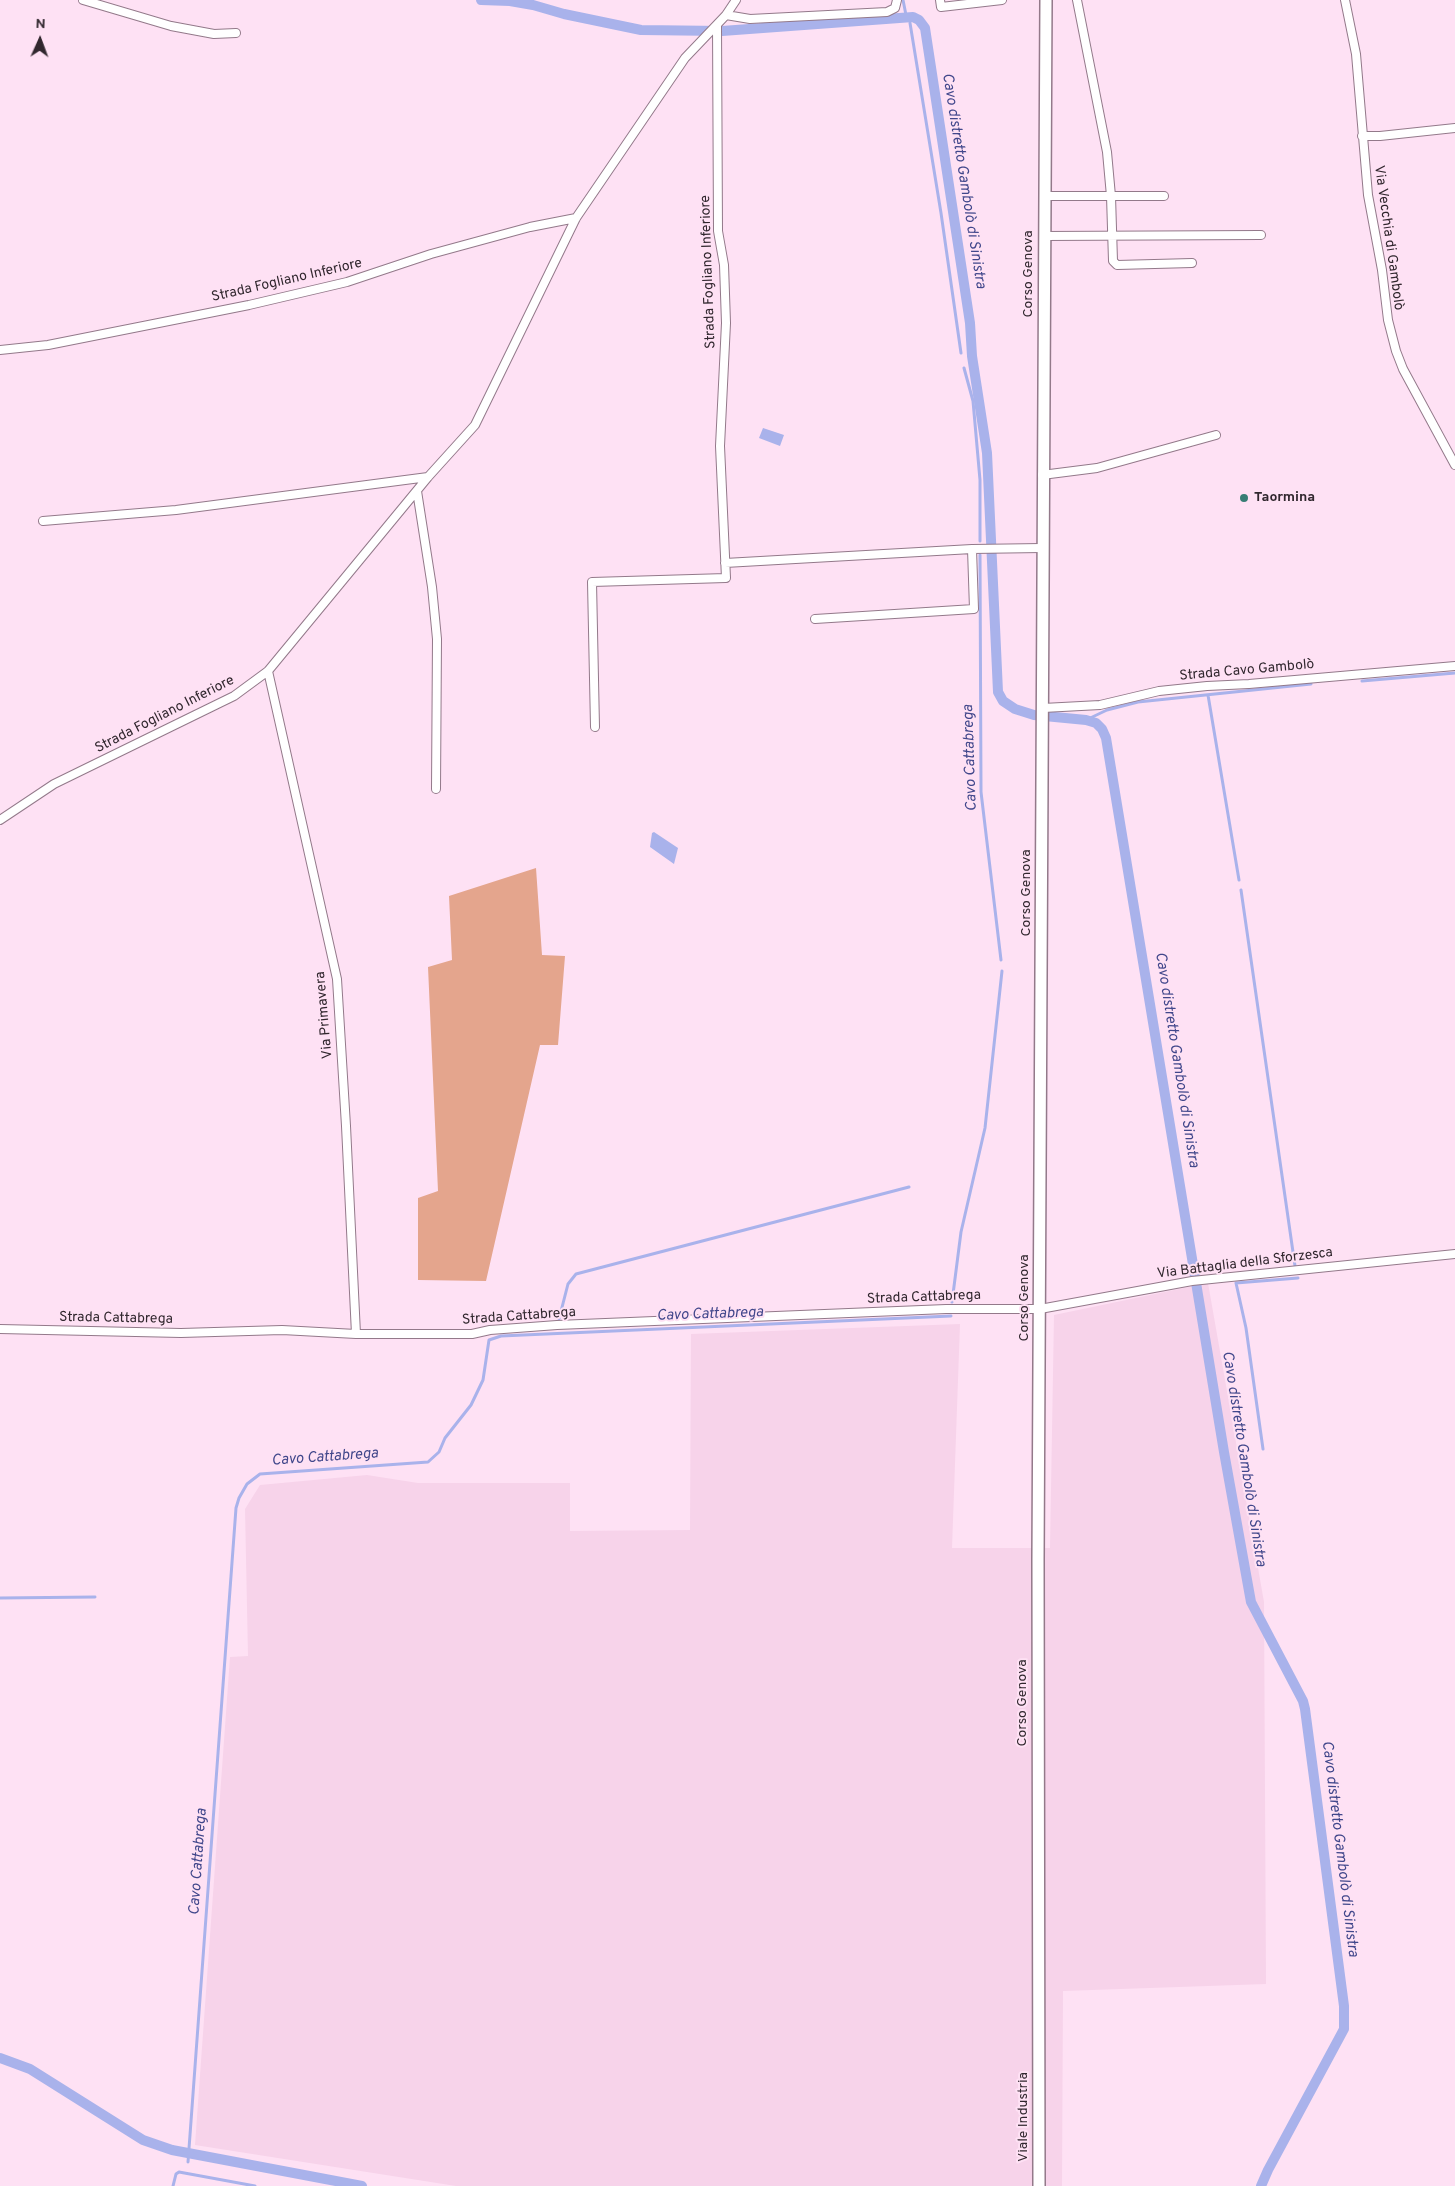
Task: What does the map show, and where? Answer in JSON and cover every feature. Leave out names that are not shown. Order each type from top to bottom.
[{"type":"main road","name":"Corso Genova","points":[[1040,2048],[1042,475],[1046,0]]},
{"type":"main road","name":"Viale Industria","points":[[1039,2186],[1040,2048]]},
{"type":"street","points":[[83,0],[171,26],[214,34],[236,33]]},
{"type":"street","name":"Strada Fogliano Inferiore","points":[[0,820],[54,784],[234,696],[268,671],[428,477],[475,425],[576,218],[685,58],[708,34],[717,28],[736,0]]},
{"type":"street","points":[[726,15],[750,19],[887,12],[895,8],[897,0]]},
{"type":"street","points":[[940,0],[941,6],[1002,0]]},
{"type":"street","points":[[1077,0],[1107,152],[1111,196],[1113,261],[1116,265],[1192,263]]},
{"type":"street","name":"Via Vecchia di Gambolò","points":[[1345,0],[1356,54],[1368,195],[1382,270],[1388,320],[1396,351],[1412,387],[1455,465]]},
{"type":"street","name":"Strada Fogliano Inferiore","points":[[594,727],[592,582],[726,578],[720,446],[726,323],[724,265],[718,231],[717,28]]},
{"type":"street","points":[[1362,136],[1380,136],[1455,128]]},
{"type":"street","points":[[1044,196],[1164,196]]},
{"type":"street","name":"Strada Fogliano Inferiore","points":[[0,350],[48,345],[258,303],[347,282],[431,254],[521,230],[576,218]]},
{"type":"street","points":[[1044,236],[1261,235]]},
{"type":"street","points":[[1042,475],[1097,468],[1216,435]]},
{"type":"street","points":[[43,521],[186,509],[428,477]]},
{"type":"street","points":[[417,491],[432,587],[437,640],[436,789]]},
{"type":"street","points":[[725,563],[972,549],[1042,548]]},
{"type":"street","points":[[816,619],[974,609],[972,549]]},
{"type":"street","name":"Strada Cavo Gambolò","points":[[1043,708],[1100,706],[1159,692],[1207,686],[1455,666]]},
{"type":"street","name":"Via Primavera","points":[[268,671],[336,980],[346,1126],[356,1334]]},
{"type":"street","name":"Via Battaglia della Sforzesca","points":[[1040,1308],[1192,1280],[1455,1254]]},
{"type":"street","name":"Strada Cattabrega","points":[[0,1329],[181,1333],[282,1330],[356,1334],[472,1334],[490,1330],[557,1325],[946,1309],[1040,1308]]},
{"type":"shaded area","points":[[536,868],[542,955],[565,956],[558,1045],[540,1045],[486,1281],[418,1280],[418,1198],[438,1191],[428,967],[452,960],[449,896]]},
{"type":"shaded area","points":[[1208,1283],[1264,1602],[1266,1984],[1063,1991],[1062,2186],[456,2186],[195,2145],[230,1657],[248,1656],[245,1509],[260,1485],[367,1475],[418,1483],[570,1483],[570,1531],[690,1530],[691,1334],[960,1324],[952,1548],[1050,1548],[1054,1315]]},
{"type":"water","points":[[763,428],[784,435],[780,446],[759,438]]},
{"type":"water","points":[[654,832],[678,848],[674,864],[650,847],[652,833]]},
{"type":"waterway","name":"Cavo distretto Gambolò di Sinistra","points":[[481,0],[510,1],[533,5],[564,14],[641,30],[722,31],[913,17],[919,20],[925,28],[970,323],[972,356],[987,453],[998,692],[1003,701],[1015,709],[1034,715],[1086,720],[1096,723],[1102,729],[1106,738],[1224,1452],[1251,1602],[1303,1701],[1305,1709],[1344,2006],[1344,2029],[1261,2186]]},
{"type":"waterway","name":"Cavo Cattabrega","points":[[903,0],[906,15]]},
{"type":"waterway","name":"Cavo Cattabrega","points":[[910,23],[941,213],[961,353]]},
{"type":"waterway","name":"Cavo Cattabrega","points":[[964,368],[973,401],[980,480],[980,541]]},
{"type":"waterway","name":"Cavo Cattabrega","points":[[980,555],[981,792],[1001,960]]},
{"type":"waterway","name":"Cavo distretto Gambolò di Sinistra","points":[[1362,681],[1455,673]]},
{"type":"waterway","name":"Cavo distretto Gambolò di Sinistra","points":[[1086,720],[1107,710],[1138,702],[1311,684]]},
{"type":"waterway","name":"Cavo distretto Gambolò di Sinistra","points":[[1208,695],[1239,880]]},
{"type":"waterway","points":[[1241,890],[1295,1266]]},
{"type":"waterway","name":"Cavo Cattabrega","points":[[952,1302],[961,1232],[985,1128],[1002,971]]},
{"type":"waterway","points":[[559,1319],[568,1284],[576,1274],[909,1187]]},
{"type":"waterway","points":[[1263,1449],[1246,1328],[1236,1283],[1298,1278]]},
{"type":"waterway","name":"Cavo Cattabrega","points":[[188,2162],[236,1508],[247,1484],[260,1474],[428,1462],[439,1452],[445,1438],[471,1405],[483,1380],[489,1340],[501,1336],[951,1316]]},
{"type":"waterway","points":[[0,1598],[95,1597]]},
{"type":"waterway","points":[[0,2058],[30,2069],[143,2140],[172,2150],[362,2186]]},
{"type":"waterway","name":"Cavo Cattabrega","points":[[173,2186],[176,2174],[179,2172],[255,2186]]},
{"type":"place","name":"Taormina","points":[[1244,498]]}]
